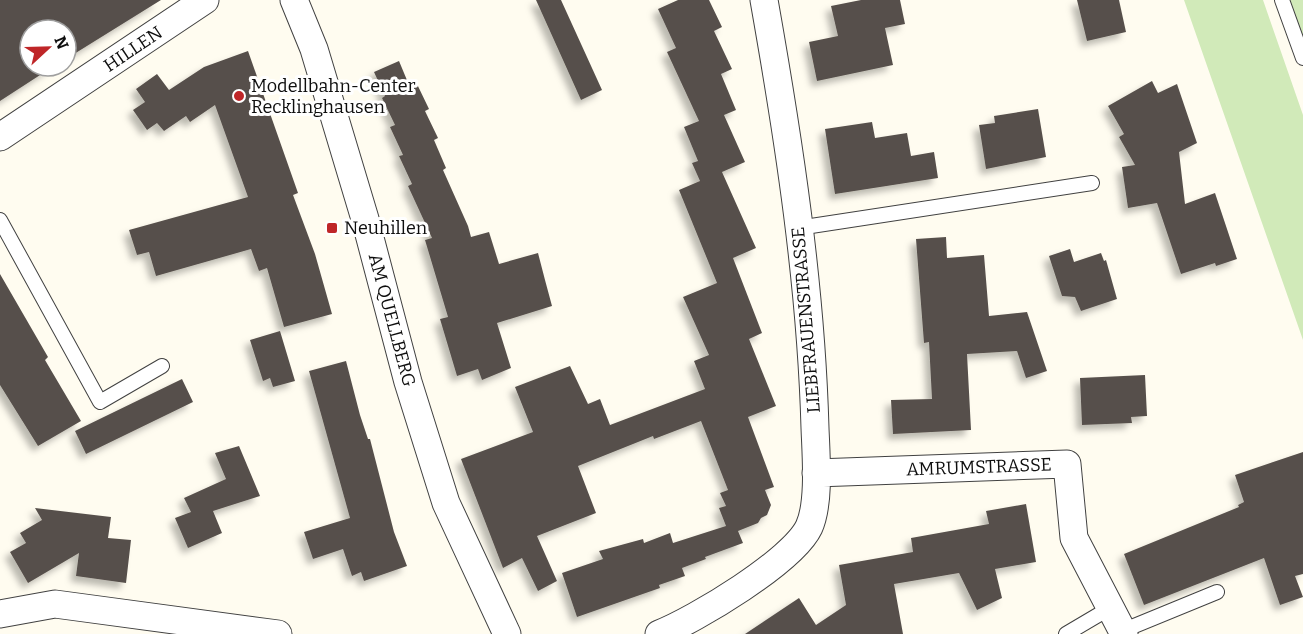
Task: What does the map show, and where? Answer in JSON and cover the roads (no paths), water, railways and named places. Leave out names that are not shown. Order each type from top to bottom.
[{"type":"street","name":"HILLEN","points":[[0,137],[205,0]]},
{"type":"street","name":"AM QUELLBERG","points":[[294,0],[318,60],[365,219],[408,382],[446,503],[506,634]]},
{"type":"street","name":"LIEBFRAUENSTRASSE","points":[[659,634],[673,629],[743,587],[797,544],[809,527],[814,506],[816,473],[813,360],[780,87],[764,0]]},
{"type":"street","name":"AMRUMSTRASSE","points":[[816,473],[1067,464],[1074,538],[1119,624]]},
{"type":"street","points":[[0,614],[55,604],[278,634]]},
{"type":"lane","points":[[1282,0],[1303,58]]},
{"type":"lane","points":[[798,228],[1092,183]]},
{"type":"lane","points":[[0,220],[100,402],[162,366]]},
{"type":"lane","points":[[1066,634],[1119,624],[1217,592]]},
{"type":"place","name":"Modellbahn-Center Recklinghausen","points":[[239,96]]},
{"type":"place","name":"Neuhillen","points":[[332,228]]}]
